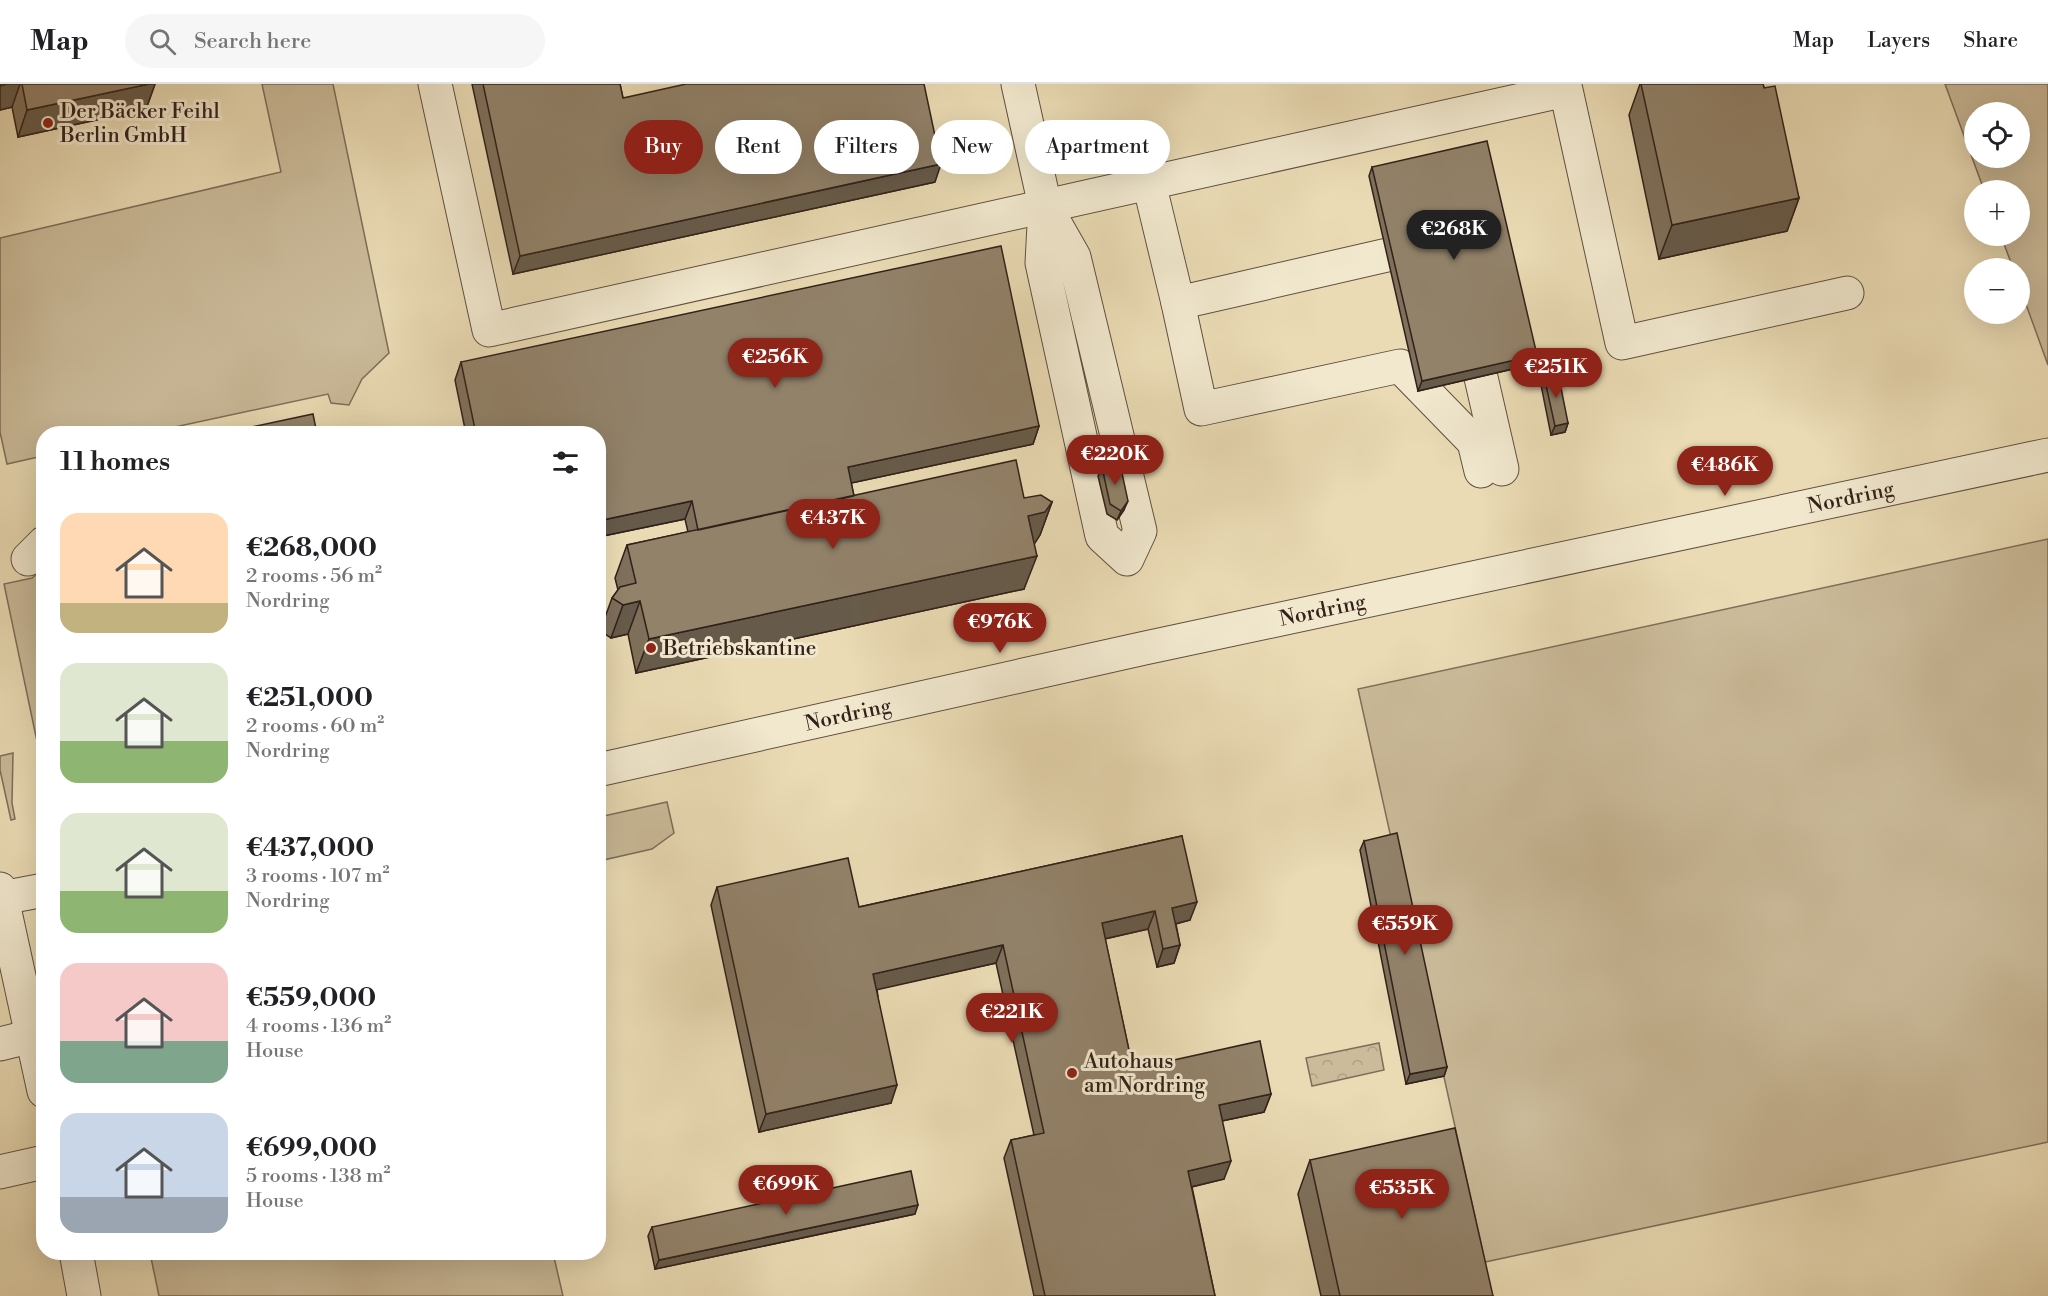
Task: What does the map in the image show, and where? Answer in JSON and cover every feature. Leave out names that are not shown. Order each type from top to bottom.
[{"type":"street","points":[[435,84],[489,330],[1566,90],[1622,343],[1847,293]]},
{"type":"street","points":[[1018,84],[1045,206],[1042,263],[1102,536],[1127,560],[1140,531],[1074,257],[1045,206]]},
{"type":"street","points":[[1149,183],[1201,409],[1400,366],[1474,442],[1492,470],[1466,309]]},
{"type":"street","points":[[1178,303],[1450,241],[1455,264]]},
{"type":"street","name":"Nordring","points":[[606,768],[1157,645],[2048,455]]},
{"type":"street","points":[[36,891],[1,894],[36,1054]]},
{"type":"street","points":[[0,1044],[32,1036]]},
{"type":"street","points":[[0,1172],[36,1164]]},
{"type":"street","points":[[77,1260],[84,1296]]},
{"type":"green space","points":[[262,84],[333,84],[389,353],[362,379],[349,405],[331,403],[328,394],[179,426],[36,426],[36,458],[7,464],[0,432],[0,238],[281,172]]},
{"type":"green space","points":[[1945,84],[2048,84],[2048,365],[2030,315],[2030,258],[2009,258],[2005,246],[2030,246],[2030,180],[1980,180],[1976,168],[2030,168],[2030,102],[1964,102],[1964,136]]},
{"type":"green space","points":[[2048,539],[2048,1142],[1485,1262],[1358,689]]},
{"type":"green space","points":[[36,575],[36,737],[4,584],[32,578]]},
{"type":"green space","points":[[13,753],[12,803],[15,819],[11,820],[0,770],[0,756]]},
{"type":"green space","points":[[667,802],[674,833],[652,849],[606,859],[606,815]]},
{"type":"green space","points":[[1379,1043],[1384,1070],[1312,1086],[1306,1058]]},
{"type":"green space","points":[[151,1260],[555,1260],[563,1296],[159,1296]]},
{"type":"building","points":[[22,84],[149,84],[27,110]]},
{"type":"building","points":[[483,84],[620,84],[623,98],[686,84],[924,84],[932,120],[931,166],[919,169],[919,120],[814,120],[814,174],[895,174],[520,256]]},
{"type":"building","points":[[1641,84],[1763,84],[1764,88],[1775,86],[1799,198],[1672,225]]},
{"type":"building","points":[[1487,141],[1537,355],[1422,381],[1372,167]]},
{"type":"building","points":[[1001,246],[1039,426],[848,467],[854,496],[698,530],[692,501],[606,519],[606,426],[474,426],[461,362]]},
{"type":"building","points":[[1558,373],[1568,423],[1555,426],[1544,376]]},
{"type":"building","points":[[313,414],[315,426],[257,426]]},
{"type":"building","points":[[1016,460],[1024,498],[1041,495],[1052,502],[1045,512],[1028,516],[1037,556],[649,639],[640,601],[623,605],[612,598],[620,587],[636,583],[627,545]]},
{"type":"building","points":[[1120,464],[1128,501],[1121,511],[1110,504],[1102,467]]},
{"type":"building","points":[[1397,833],[1447,1067],[1410,1074],[1364,841]]},
{"type":"building","name":"Autohaus am Nordring","points":[[1182,836],[1197,902],[1172,908],[1180,945],[1163,949],[1155,911],[1102,923],[1133,1069],[1260,1041],[1271,1094],[1219,1105],[1231,1161],[1188,1171],[1215,1296],[1045,1296],[1011,1140],[1044,1133],[1003,945],[873,974],[897,1085],[766,1114],[717,887],[848,858],[859,907]]},
{"type":"building","points":[[1455,1128],[1493,1296],[1340,1296],[1310,1160]]},
{"type":"building","points":[[911,1171],[918,1205],[659,1260],[652,1227]]},
{"type":"place","name":"Der Bäcker Feihl Berlin GmbH","points":[[48,123]]},
{"type":"place","name":"Betriebskantine","points":[[651,648]]},
{"type":"place","name":"Autohaus am Nordring","points":[[1072,1073]]}]
